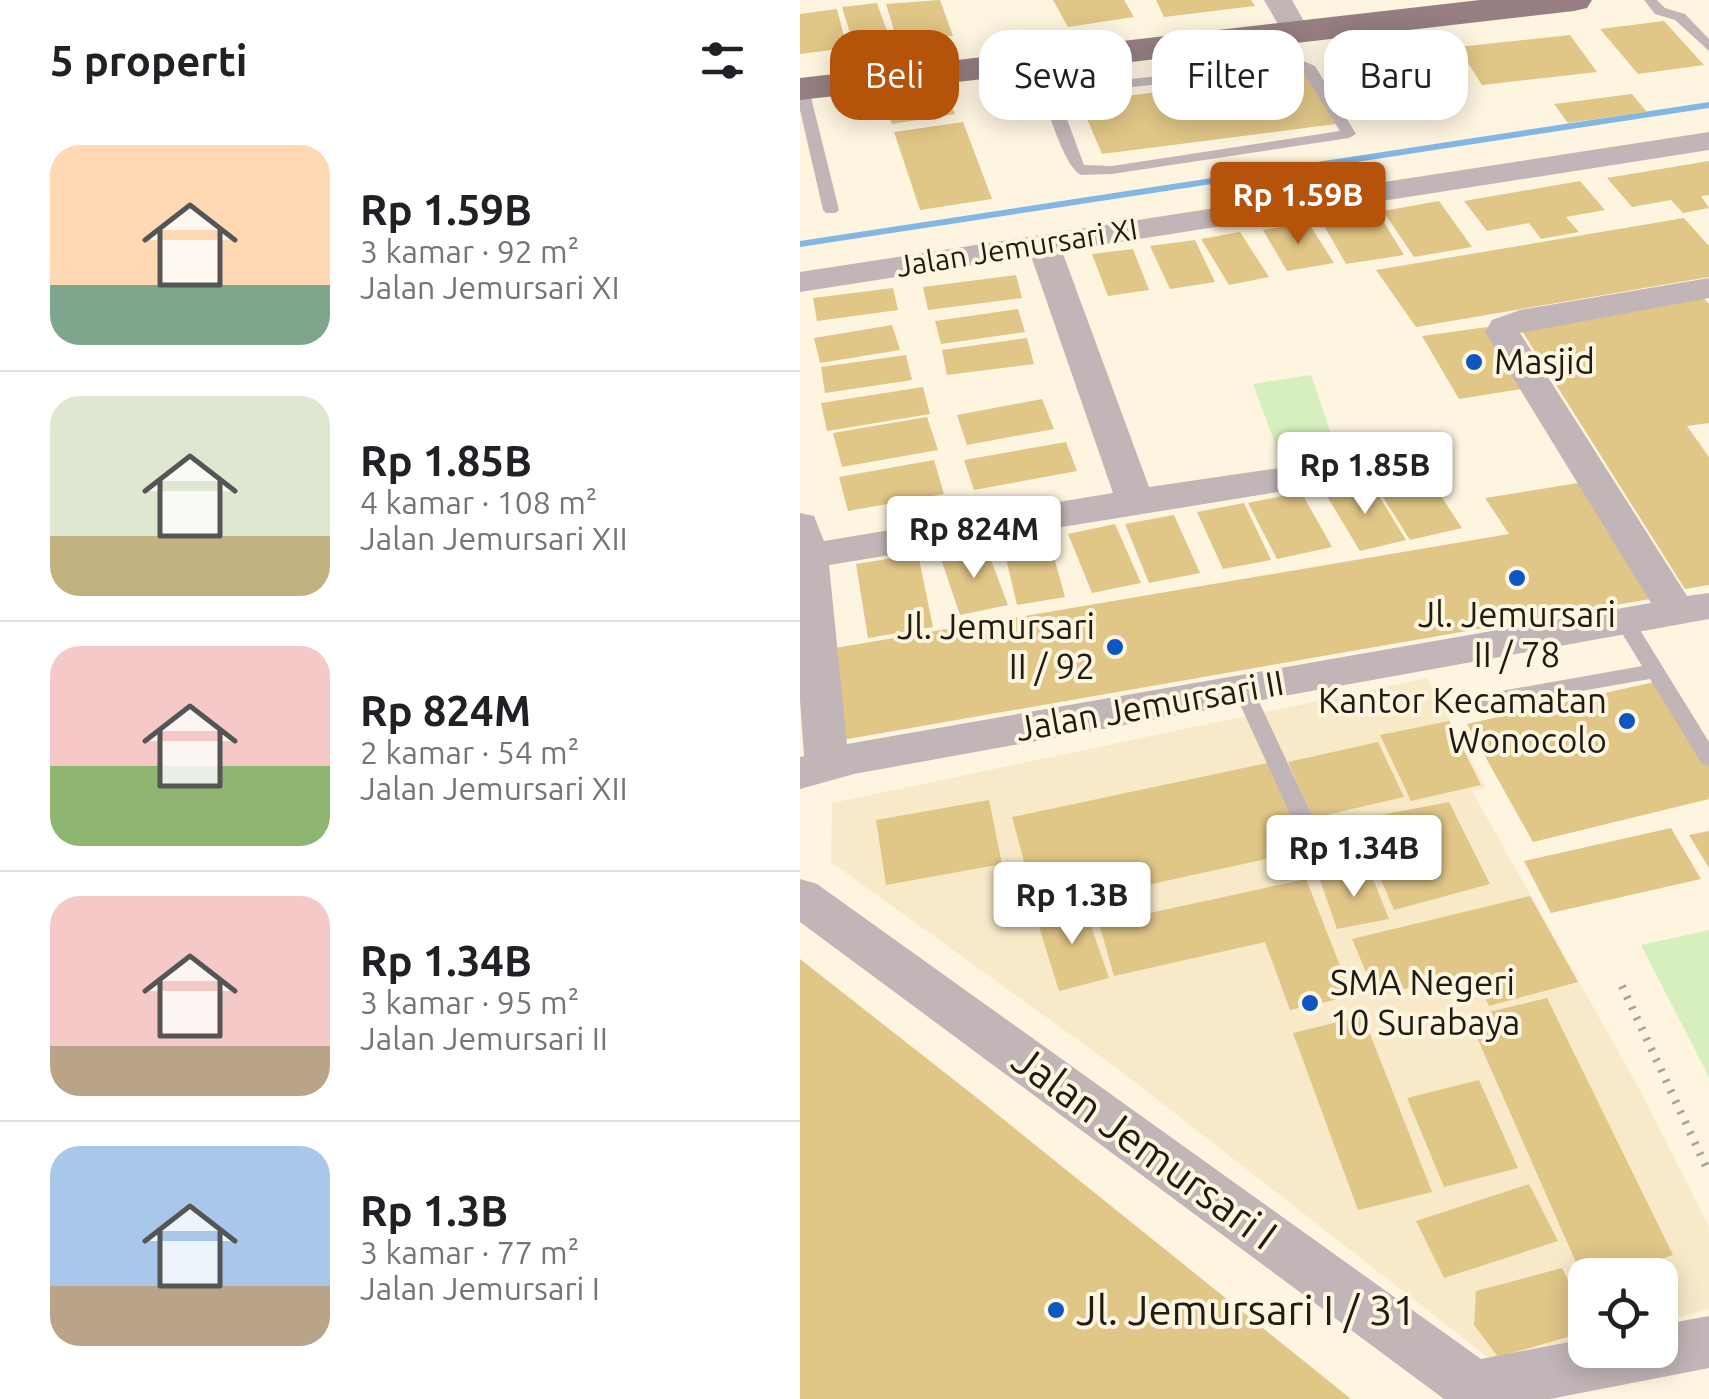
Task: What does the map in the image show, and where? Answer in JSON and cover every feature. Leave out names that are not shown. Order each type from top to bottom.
[{"type":"main road","points":[[1304,31],[1574,0]]},
{"type":"main road","points":[[801,89],[979,80]]},
{"type":"street","points":[[1278,0],[1295,30]]},
{"type":"street","name":"Jalan Jemursari XI","points":[[800,282],[1709,140]]},
{"type":"street","points":[[1043,243],[1135,500]]},
{"type":"street","points":[[1693,609],[1502,332],[1504,326],[1520,320],[1709,288]]},
{"type":"street","points":[[814,768],[804,540],[1135,500],[1431,458]]},
{"type":"street","name":"Jalan Jemursari II","points":[[814,768],[1693,609]]},
{"type":"street","name":"Jalan Jemursari I","points":[[800,897],[1482,1393]]},
{"type":"street","points":[[1482,1393],[1709,1342]]},
{"type":"lane","points":[[1650,0],[1660,11],[1680,17],[1709,47]]},
{"type":"lane","points":[[1303,65],[1310,69],[1349,134],[1334,140],[1088,172],[1078,166],[1045,76],[1303,65]]},
{"type":"lane","points":[[801,89],[831,210]]},
{"type":"lane","points":[[1626,622],[1709,759]]},
{"type":"lane","points":[[1462,705],[1654,671]]},
{"type":"lane","points":[[1243,689],[1322,860]]},
{"type":"path","points":[[1622,986],[1709,1173]]},
{"type":"shaded area","name":"SMA Negeri 10 Surabaya","points":[[1427,678],[1486,788],[1472,791],[1641,1092],[1709,1227],[1709,1309],[1678,1317],[1678,1258],[1568,1258],[1568,1347],[1490,1359],[1118,1069],[831,862],[832,803]]},
{"type":"green space","points":[[1311,375],[1335,445],[1278,451],[1253,384]]},
{"type":"green space","points":[[1709,930],[1709,1077],[1641,945]]},
{"type":"building","points":[[940,0],[951,30],[894,30],[886,4]]},
{"type":"building","points":[[1053,0],[1124,0],[1134,17],[1068,27]]},
{"type":"building","points":[[1156,0],[1251,0],[1255,6],[1164,17]]},
{"type":"building","points":[[877,3],[887,30],[849,30],[842,7]]},
{"type":"building","points":[[837,9],[842,30],[830,30],[830,50],[800,54],[800,14]]},
{"type":"building","points":[[1664,21],[1704,65],[1638,74],[1600,29]]},
{"type":"building","points":[[1570,35],[1597,72],[1482,85],[1468,63],[1468,46]]},
{"type":"building","points":[[1304,73],[1324,104],[1324,120],[1334,120],[1336,124],[1102,154],[1088,120],[1132,120],[1132,95],[1152,93],[1152,120],[1304,120]]},
{"type":"building","points":[[1632,94],[1647,112],[1568,123],[1554,104]]},
{"type":"building","points":[[963,122],[992,199],[920,210],[894,132]]},
{"type":"building","points":[[1709,161],[1709,195],[1701,196],[1709,208],[1683,213],[1671,200],[1632,207],[1607,178]]},
{"type":"building","points":[[1580,181],[1605,210],[1566,217],[1579,232],[1541,239],[1529,223],[1487,231],[1464,201]]},
{"type":"building","points":[[1439,201],[1472,247],[1414,257],[1383,211]]},
{"type":"building","points":[[1377,211],[1404,255],[1346,264],[1321,220]]},
{"type":"building","points":[[1684,218],[1709,246],[1709,277],[1416,327],[1376,270]]},
{"type":"building","points":[[1308,222],[1334,263],[1287,271],[1263,230]]},
{"type":"building","points":[[1240,232],[1269,277],[1229,285],[1201,239]]},
{"type":"building","points":[[1195,240],[1215,282],[1170,289],[1150,246]]},
{"type":"building","points":[[1133,249],[1149,290],[1108,296],[1092,254]]},
{"type":"building","points":[[1016,275],[1022,298],[928,310],[923,287]]},
{"type":"building","points":[[893,288],[898,310],[817,321],[813,298]]},
{"type":"building","points":[[1700,294],[1709,304],[1709,423],[1687,426],[1709,457],[1709,585],[1685,589],[1519,326]]},
{"type":"building","points":[[1018,309],[1025,332],[941,344],[935,321]]},
{"type":"building","points":[[892,325],[900,350],[820,363],[814,338]]},
{"type":"building","name":"Masjid","points":[[1487,327],[1527,388],[1459,399],[1422,336]]},
{"type":"building","points":[[1027,338],[1034,364],[947,375],[942,350]]},
{"type":"building","points":[[906,355],[912,380],[825,393],[821,367]]},
{"type":"building","points":[[923,387],[930,414],[827,431],[821,403]]},
{"type":"building","points":[[1042,399],[1054,429],[967,445],[957,415]]},
{"type":"building","points":[[927,417],[938,450],[842,467],[833,433]]},
{"type":"building","points":[[1066,442],[1077,471],[974,490],[964,460]]},
{"type":"building","points":[[934,460],[944,494],[848,511],[839,477]]},
{"type":"building","points":[[1425,472],[1462,528],[1410,540],[1374,483]]},
{"type":"building","points":[[1371,483],[1406,540],[1360,551],[1325,493]]},
{"type":"building","points":[[1578,483],[1650,599],[842,740],[829,649],[1509,534],[1485,498]]},
{"type":"building","points":[[1301,492],[1332,547],[1277,559],[1248,503]]},
{"type":"building","points":[[1244,503],[1271,560],[1223,569],[1197,512]]},
{"type":"building","points":[[1174,515],[1200,573],[1149,583],[1125,524]]},
{"type":"building","points":[[1115,524],[1141,583],[1092,593],[1068,534]]},
{"type":"building","points":[[1049,539],[1065,597],[1017,605],[1003,546]]},
{"type":"building","points":[[986,547],[1008,605],[960,615],[940,556]]},
{"type":"building","points":[[918,554],[933,627],[868,638],[856,564]]},
{"type":"building","points":[[1654,682],[1709,765],[1709,799],[1533,842],[1467,724]]},
{"type":"building","points":[[1449,721],[1481,785],[1411,801],[1380,735]]},
{"type":"building","points":[[1378,742],[1404,797],[1313,818],[1288,762]]},
{"type":"building","points":[[1272,762],[1308,850],[1037,909],[1012,817]]},
{"type":"building","points":[[989,800],[1002,864],[886,885],[876,820]]},
{"type":"building","points":[[1449,802],[1490,884],[1394,910],[1376,868],[1345,872],[1329,825]]},
{"type":"building","points":[[1671,828],[1701,879],[1551,913],[1524,861]]},
{"type":"building","points":[[1709,831],[1709,868],[1689,835]]},
{"type":"building","points":[[1370,871],[1389,919],[1337,929],[1320,880]]},
{"type":"building","points":[[1306,879],[1352,996],[1290,1010],[1265,942],[1114,976],[1099,924]]},
{"type":"building","points":[[1530,896],[1578,982],[1489,1006],[1472,972],[1376,996],[1352,939]]},
{"type":"building","points":[[1083,903],[1109,978],[1059,991],[1035,914]]},
{"type":"building","points":[[800,959],[972,1094],[1351,1399],[800,1399]]},
{"type":"building","points":[[1547,998],[1673,1255],[1574,1258],[1468,1017]]},
{"type":"building","points":[[1363,1016],[1432,1192],[1358,1210],[1293,1033]]},
{"type":"building","points":[[1479,1080],[1518,1168],[1444,1187],[1407,1098]]},
{"type":"building","points":[[1529,1184],[1558,1241],[1444,1278],[1416,1221]]},
{"type":"building","points":[[1562,1268],[1568,1280],[1568,1337],[1498,1357],[1474,1325],[1476,1291]]},
{"type":"waterway","points":[[800,244],[1709,105]]},
{"type":"place","name":"Masjid","points":[[1474,362]]},
{"type":"place","name":"Jl. Jemursari II / 78","points":[[1517,578]]},
{"type":"place","name":"Jl. Jemursari II / 92","points":[[1115,647]]},
{"type":"place","name":"Kantor Kecamatan Wonocolo","points":[[1627,721]]},
{"type":"place","name":"SMA Negeri 10 Surabaya","points":[[1310,1003]]},
{"type":"place","name":"Jl. Jemursari I / 31","points":[[1056,1310]]}]
